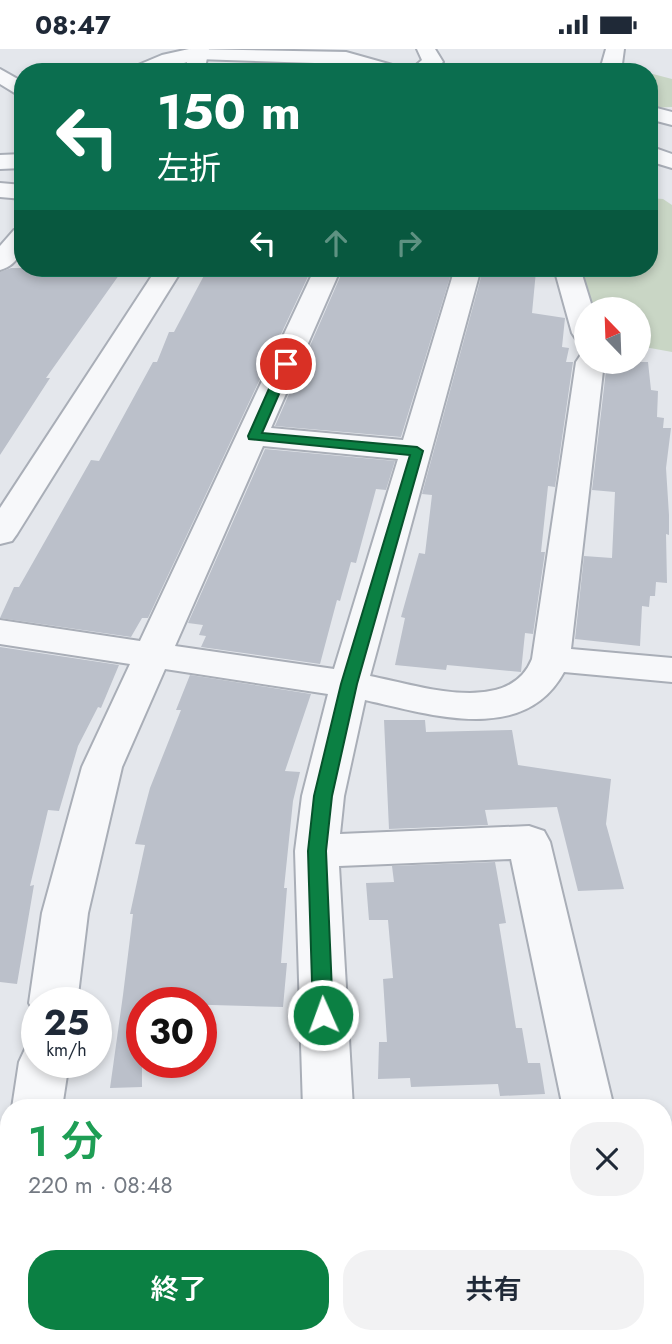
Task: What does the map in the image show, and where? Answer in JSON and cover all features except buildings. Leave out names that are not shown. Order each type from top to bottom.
[{"type":"street","points":[[159,63],[169,59],[197,58],[323,59],[369,63]]},
{"type":"street","points":[[0,262],[14,246]]},
{"type":"street","points":[[0,534],[164,277]]},
{"type":"street","points":[[54,987],[65,913],[102,767],[324,277]]},
{"type":"street","points":[[328,1099],[317,851],[323,796],[349,684],[465,277]]},
{"type":"street","points":[[569,277],[575,297]]},
{"type":"street","points":[[0,632],[153,657],[349,684],[477,706],[505,703],[532,692],[545,677],[551,659],[588,375]]},
{"type":"street","points":[[254,436],[417,451]]},
{"type":"street","points":[[551,659],[672,670]]},
{"type":"street","points":[[317,851],[529,842],[587,1099]]},
{"type":"street","points":[[38,1099],[42,1078]]},
{"type":"green space","points":[[658,75],[672,79],[672,107],[658,108]]},
{"type":"green space","points":[[658,199],[672,205],[672,352],[651,348],[651,297],[587,297],[577,277],[658,277]]},
{"type":"route","points":[[286,364],[254,436],[417,451],[349,684],[323,796],[317,851],[323,1015]]}]
